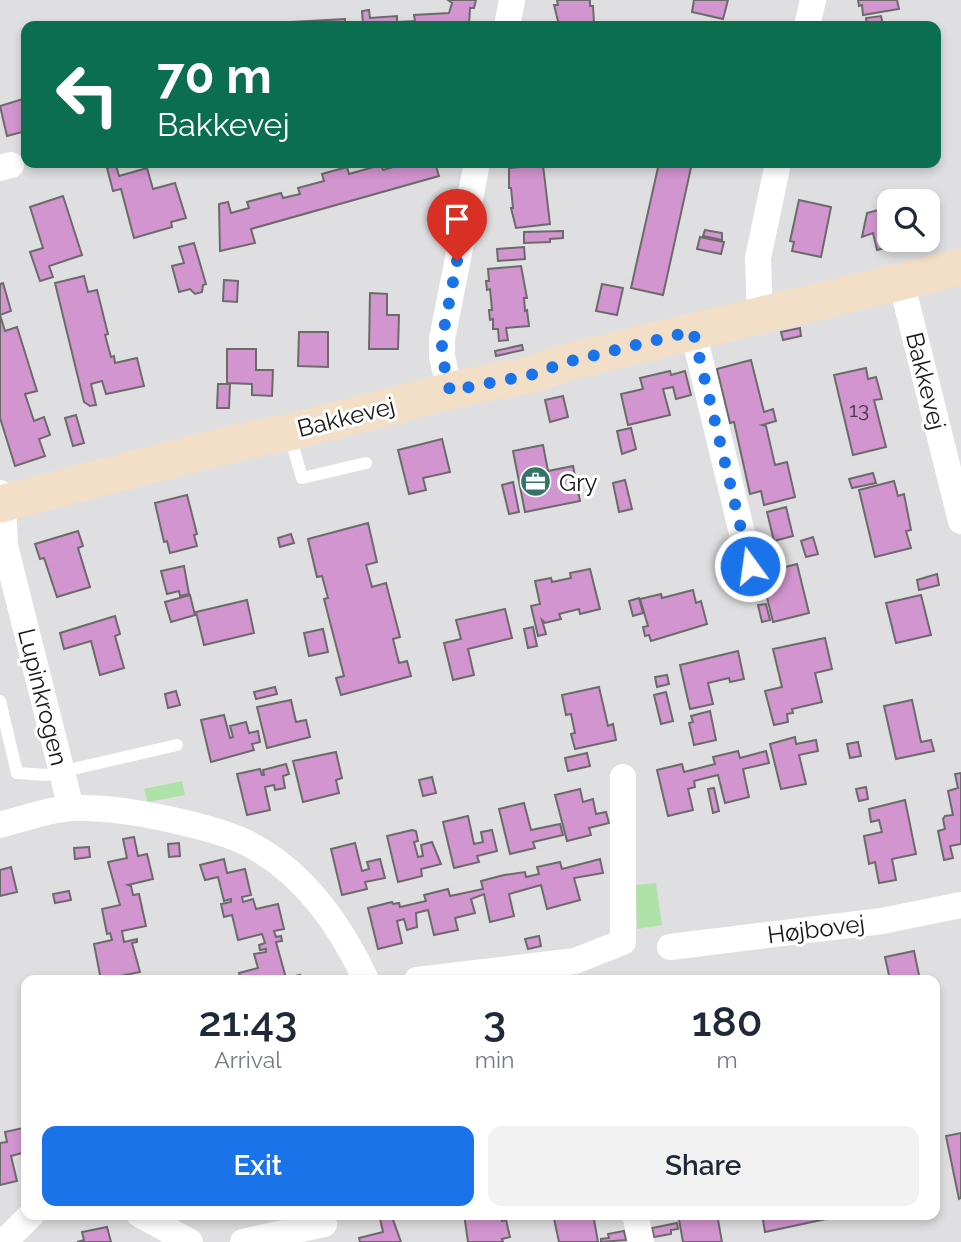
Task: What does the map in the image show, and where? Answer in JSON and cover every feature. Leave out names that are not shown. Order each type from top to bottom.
[{"type":"street","points":[[508,21],[512,0]]},
{"type":"street","points":[[808,21],[813,0]]},
{"type":"street","points":[[450,391],[442,356],[442,339],[476,168]]},
{"type":"street","points":[[760,315],[758,258],[777,168]]},
{"type":"street","name":"Bakkevej","points":[[1,500],[450,391],[535,374],[563,363],[961,267]]},
{"type":"street","name":"Bakkevej","points":[[901,281],[961,521]]},
{"type":"street","points":[[693,331],[750,566]]},
{"type":"street","name":"Lupinkrogen","points":[[1,500],[3,547],[71,808]]},
{"type":"street","points":[[459,975],[575,961],[623,942],[623,777]]},
{"type":"street","points":[[0,825],[71,808],[136,812],[199,826],[245,842],[292,873],[325,909],[350,945],[364,975]]},
{"type":"street","name":"Højbovej","points":[[670,947],[882,921],[961,905]]},
{"type":"street","points":[[4,1242],[26,1220]]},
{"type":"street","points":[[150,1220],[190,1242]]},
{"type":"street","points":[[636,1220],[641,1242]]},
{"type":"street","points":[[243,1242],[324,1224]]},
{"type":"lane","points":[[289,432],[302,478],[366,463]]},
{"type":"lane","points":[[0,701],[17,772],[47,775],[177,745]]},
{"type":"green space","points":[[182,781],[185,795],[148,802],[144,789]]},
{"type":"green space","points":[[656,883],[662,925],[637,929],[636,885]]},
{"type":"building","points":[[448,0],[476,0],[474,8],[470,8],[469,21],[415,21],[414,15],[449,13],[452,3]]},
{"type":"building","points":[[557,0],[590,0],[594,21],[558,21],[554,5],[558,5]]},
{"type":"building","points":[[694,0],[728,0],[723,19],[692,12]]},
{"type":"building","points":[[858,0],[897,0],[899,9],[863,15],[862,5],[859,6]]},
{"type":"building","points":[[369,10],[370,18],[397,16],[397,21],[363,21],[362,11]]},
{"type":"building","points":[[881,16],[882,21],[866,21],[866,18]]},
{"type":"building","points":[[345,19],[345,21],[309,21]]},
{"type":"building","points":[[21,100],[21,132],[7,136],[0,106]]},
{"type":"building","points":[[107,168],[117,168],[119,176],[147,168],[153,189],[175,183],[186,218],[171,222],[172,227],[134,238],[121,189],[113,191]]},
{"type":"building","points":[[343,168],[347,168],[349,174],[370,168],[437,168],[439,176],[251,229],[255,243],[220,251],[219,204],[228,202],[231,213],[249,208],[247,202],[281,193],[283,198],[300,194],[298,188],[324,181],[322,174]]},
{"type":"building","points":[[509,168],[543,168],[550,224],[516,228],[509,188]]},
{"type":"building","points":[[658,168],[691,168],[663,295],[631,288]]},
{"type":"building","points":[[63,196],[82,255],[49,266],[53,277],[40,281],[30,252],[43,248],[30,207]]},
{"type":"building","points":[[799,200],[831,207],[821,257],[792,251],[794,242],[790,241]]},
{"type":"building","points":[[877,210],[877,250],[873,233],[862,237],[867,213]]},
{"type":"building","points":[[705,230],[722,233],[722,240],[703,236]]},
{"type":"building","points":[[563,231],[563,238],[550,239],[550,242],[524,243],[524,232]]},
{"type":"building","points":[[700,237],[724,242],[721,254],[697,249]]},
{"type":"building","points":[[194,243],[206,284],[203,285],[202,292],[195,294],[190,289],[179,292],[172,266],[184,263],[179,247]]},
{"type":"building","points":[[524,247],[525,259],[498,261],[497,249]]},
{"type":"building","points":[[521,266],[529,326],[506,328],[508,340],[499,341],[498,329],[493,329],[493,319],[490,320],[490,289],[487,290],[486,281],[489,281],[488,269]]},
{"type":"building","points":[[84,276],[88,292],[97,290],[111,357],[114,356],[115,363],[137,358],[144,386],[106,394],[102,381],[91,384],[96,405],[90,406],[84,402],[55,283]]},
{"type":"building","points":[[224,280],[238,281],[237,302],[223,301]]},
{"type":"building","points":[[3,283],[11,311],[0,315],[0,284]]},
{"type":"building","points":[[602,284],[623,288],[617,315],[596,311]]},
{"type":"building","points":[[370,293],[387,294],[387,315],[399,315],[398,349],[369,349]]},
{"type":"building","points":[[0,315],[5,331],[17,327],[37,391],[25,394],[34,421],[44,417],[50,435],[39,439],[45,456],[15,466],[0,418]]},
{"type":"building","points":[[800,328],[801,336],[783,340],[781,332]]},
{"type":"building","points":[[299,332],[328,332],[328,367],[298,366]]},
{"type":"building","points":[[522,345],[523,350],[496,356],[495,351]]},
{"type":"building","points":[[227,349],[256,349],[256,370],[273,370],[272,396],[252,395],[252,384],[227,383]]},
{"type":"building","points":[[751,360],[764,412],[773,409],[776,421],[762,425],[766,426],[775,465],[787,462],[795,497],[764,505],[761,491],[750,494],[734,422],[730,423],[717,369]]},
{"type":"building","points":[[866,368],[868,379],[876,377],[882,399],[874,400],[886,447],[853,455],[834,375]]},
{"type":"building","points":[[670,371],[671,375],[685,371],[691,395],[676,399],[673,387],[663,389],[670,415],[628,425],[621,394],[643,389],[640,378]]},
{"type":"building","points":[[218,384],[230,384],[229,408],[217,408]]},
{"type":"building","points":[[563,396],[568,417],[550,422],[545,400]]},
{"type":"building","points":[[76,415],[84,443],[73,446],[65,418]]},
{"type":"building","points":[[631,428],[636,449],[622,454],[617,431]]},
{"type":"building","points":[[442,439],[450,472],[423,478],[426,490],[409,494],[398,450]]},
{"type":"building","points":[[543,445],[548,471],[573,466],[580,501],[525,512],[513,451]]},
{"type":"building","points":[[873,473],[876,483],[852,488],[849,479]]},
{"type":"building","points":[[625,480],[632,509],[619,512],[613,483]]},
{"type":"building","points":[[894,481],[898,496],[904,494],[911,530],[906,531],[911,548],[875,557],[859,490]]},
{"type":"building","points":[[513,482],[519,512],[509,514],[502,485]]},
{"type":"building","points":[[187,495],[197,534],[194,535],[197,546],[170,553],[167,541],[164,542],[155,503]]},
{"type":"building","points":[[786,507],[793,536],[774,541],[767,512]]},
{"type":"building","points":[[368,523],[377,562],[366,565],[372,587],[386,583],[400,637],[393,639],[399,663],[407,661],[411,676],[341,695],[336,678],[344,676],[324,599],[328,598],[322,576],[317,577],[308,539]]},
{"type":"building","points":[[78,531],[83,546],[78,548],[90,587],[57,597],[44,558],[40,559],[35,544]]},
{"type":"building","points":[[291,534],[294,543],[280,547],[278,538]]},
{"type":"building","points":[[813,537],[818,554],[806,557],[801,541]]},
{"type":"building","points":[[783,561],[785,567],[797,564],[809,613],[773,622],[761,573],[773,570],[771,564]]},
{"type":"building","points":[[184,566],[189,594],[180,596],[179,591],[167,594],[161,571]]},
{"type":"building","points":[[590,569],[600,609],[580,614],[579,609],[559,614],[561,619],[545,623],[542,620],[546,634],[538,636],[531,606],[540,604],[535,581],[551,578],[552,582],[571,578],[570,573]]},
{"type":"building","points":[[937,574],[939,585],[919,590],[917,580]]},
{"type":"building","points":[[693,590],[696,603],[701,601],[707,624],[651,641],[649,635],[645,636],[643,627],[648,626],[640,599],[661,594],[662,598]]},
{"type":"building","points":[[190,595],[195,615],[171,622],[165,602]]},
{"type":"building","points":[[921,595],[931,635],[896,643],[886,603]]},
{"type":"building","points":[[639,598],[643,613],[633,616],[629,601]]},
{"type":"building","points":[[247,600],[254,633],[204,645],[196,612]]},
{"type":"building","points":[[766,604],[770,620],[762,622],[758,605]]},
{"type":"building","points":[[505,609],[512,638],[468,649],[474,675],[453,680],[444,643],[461,639],[456,620]]},
{"type":"building","points":[[115,616],[120,634],[115,636],[124,668],[100,675],[91,641],[64,649],[60,633]]},
{"type":"building","points":[[533,627],[537,646],[528,648],[524,629]]},
{"type":"building","points":[[323,629],[328,652],[309,656],[304,633]]},
{"type":"building","points":[[825,638],[832,669],[815,673],[822,702],[792,709],[793,713],[787,714],[788,722],[774,725],[765,691],[782,687],[773,649]]},
{"type":"building","points":[[738,651],[744,679],[730,682],[729,678],[708,683],[713,704],[690,709],[680,665]]},
{"type":"building","points":[[667,675],[669,684],[657,687],[655,677]]},
{"type":"building","points":[[275,687],[277,694],[256,699],[254,692]]},
{"type":"building","points":[[599,687],[608,726],[613,724],[616,740],[575,749],[571,734],[575,733],[571,714],[566,715],[562,695]]},
{"type":"building","points":[[176,691],[180,705],[168,708],[165,694]]},
{"type":"building","points":[[666,692],[673,721],[661,724],[654,695]]},
{"type":"building","points":[[291,700],[296,722],[306,720],[310,737],[267,748],[257,707]]},
{"type":"building","points":[[912,700],[921,742],[931,740],[934,751],[896,759],[884,706]]},
{"type":"building","points":[[710,711],[716,740],[694,745],[689,723],[693,722],[691,716]]},
{"type":"building","points":[[224,715],[230,738],[233,737],[230,726],[246,722],[249,733],[258,731],[260,742],[252,744],[254,750],[211,762],[201,720]]},
{"type":"building","points":[[795,737],[796,744],[816,740],[818,751],[799,755],[806,784],[781,789],[770,744]]},
{"type":"building","points":[[858,742],[861,756],[850,758],[847,744]]},
{"type":"building","points":[[738,751],[740,758],[766,751],[769,763],[743,769],[749,797],[725,803],[718,775],[694,781],[695,787],[688,789],[693,810],[668,816],[657,770],[682,764],[684,772],[715,764],[713,757]]},
{"type":"building","points":[[336,752],[342,778],[336,780],[339,793],[303,802],[293,761]]},
{"type":"building","points":[[587,753],[590,766],[568,771],[565,758]]},
{"type":"building","points":[[286,764],[289,774],[283,776],[285,788],[275,790],[274,785],[265,787],[270,810],[247,815],[237,774],[260,769],[264,775],[263,770]]},
{"type":"building","points":[[961,773],[961,844],[950,846],[953,858],[944,860],[938,831],[945,829],[945,816],[953,815],[948,791],[958,788],[955,774]]},
{"type":"building","points":[[432,777],[436,793],[423,796],[419,780]]},
{"type":"building","points":[[866,787],[868,799],[859,801],[856,789]]},
{"type":"building","points":[[714,788],[719,811],[713,813],[708,789]]},
{"type":"building","points":[[580,789],[583,802],[593,799],[596,814],[606,812],[609,823],[589,828],[591,835],[567,841],[555,795]]},
{"type":"building","points":[[905,800],[916,854],[892,859],[896,880],[879,883],[875,862],[869,864],[864,836],[882,832],[879,820],[871,822],[869,809]]},
{"type":"building","points":[[524,803],[531,830],[560,824],[563,835],[533,842],[535,848],[510,854],[499,809]]},
{"type":"building","points":[[468,816],[474,844],[483,842],[481,832],[492,830],[497,851],[477,856],[479,862],[454,868],[443,822]]},
{"type":"building","points":[[416,831],[418,841],[414,842],[418,857],[423,856],[421,845],[432,842],[441,864],[421,869],[422,876],[398,882],[387,836]]},
{"type":"building","points":[[134,837],[138,856],[147,854],[153,879],[128,885],[131,886],[133,895],[139,894],[146,926],[122,931],[124,942],[137,939],[137,942],[132,943],[140,972],[100,975],[94,944],[112,940],[110,933],[107,934],[102,909],[120,905],[108,862],[127,858],[123,839]]},
{"type":"building","points":[[179,843],[180,856],[169,857],[168,844]]},
{"type":"building","points":[[355,843],[362,871],[369,869],[367,862],[380,859],[385,878],[365,882],[367,889],[342,895],[331,849]]},
{"type":"building","points":[[89,847],[90,857],[75,859],[74,848]]},
{"type":"building","points":[[224,859],[227,873],[245,869],[251,895],[242,897],[243,902],[253,899],[256,909],[278,904],[284,929],[274,931],[276,937],[281,936],[282,941],[276,942],[285,975],[240,975],[239,973],[258,968],[254,954],[266,952],[266,949],[260,950],[259,945],[265,943],[262,934],[238,940],[232,915],[224,917],[221,904],[231,902],[231,899],[224,901],[218,877],[205,880],[200,865]]},
{"type":"building","points":[[600,859],[603,873],[574,878],[580,900],[547,909],[541,885],[509,894],[514,916],[490,922],[484,894],[471,899],[475,913],[455,918],[458,930],[434,935],[428,910],[416,913],[417,927],[407,930],[404,919],[397,921],[402,943],[378,949],[368,908],[392,902],[399,903],[400,907],[426,901],[424,895],[448,889],[450,896],[483,889],[481,881],[504,875],[525,872],[526,877],[539,874],[537,867],[560,862],[562,869]]},
{"type":"building","points":[[11,867],[17,892],[0,896],[0,870]]},
{"type":"building","points":[[69,891],[71,900],[55,903],[53,894]]},
{"type":"building","points":[[539,936],[541,946],[528,949],[525,939]]},
{"type":"building","points":[[914,951],[919,975],[889,975],[885,957]]},
{"type":"building","points":[[21,1128],[21,1153],[11,1156],[17,1181],[0,1185],[0,1143],[7,1142],[5,1132]]},
{"type":"building","points":[[961,1133],[961,1198],[959,1199],[946,1136]]},
{"type":"building","points":[[380,1220],[393,1220],[401,1242],[360,1242],[359,1238],[383,1232]]},
{"type":"building","points":[[465,1220],[506,1220],[510,1237],[502,1239],[503,1242],[468,1242]]},
{"type":"building","points":[[554,1220],[594,1220],[598,1242],[559,1242]]},
{"type":"building","points":[[679,1220],[718,1220],[722,1242],[683,1242]]},
{"type":"building","points":[[763,1220],[822,1220],[765,1232]]},
{"type":"building","points":[[677,1223],[678,1229],[671,1230],[671,1234],[654,1237],[652,1228]]},
{"type":"building","points":[[107,1227],[111,1242],[77,1242],[84,1240],[82,1232]]},
{"type":"building","points":[[624,1231],[626,1240],[601,1242],[601,1239],[609,1238],[608,1234]]},
{"type":"place","name":"Gry","points":[[536,482]]},
{"type":"route","points":[[457,261],[442,339],[442,356],[450,391],[535,374],[563,363],[693,331],[750,566]]}]
